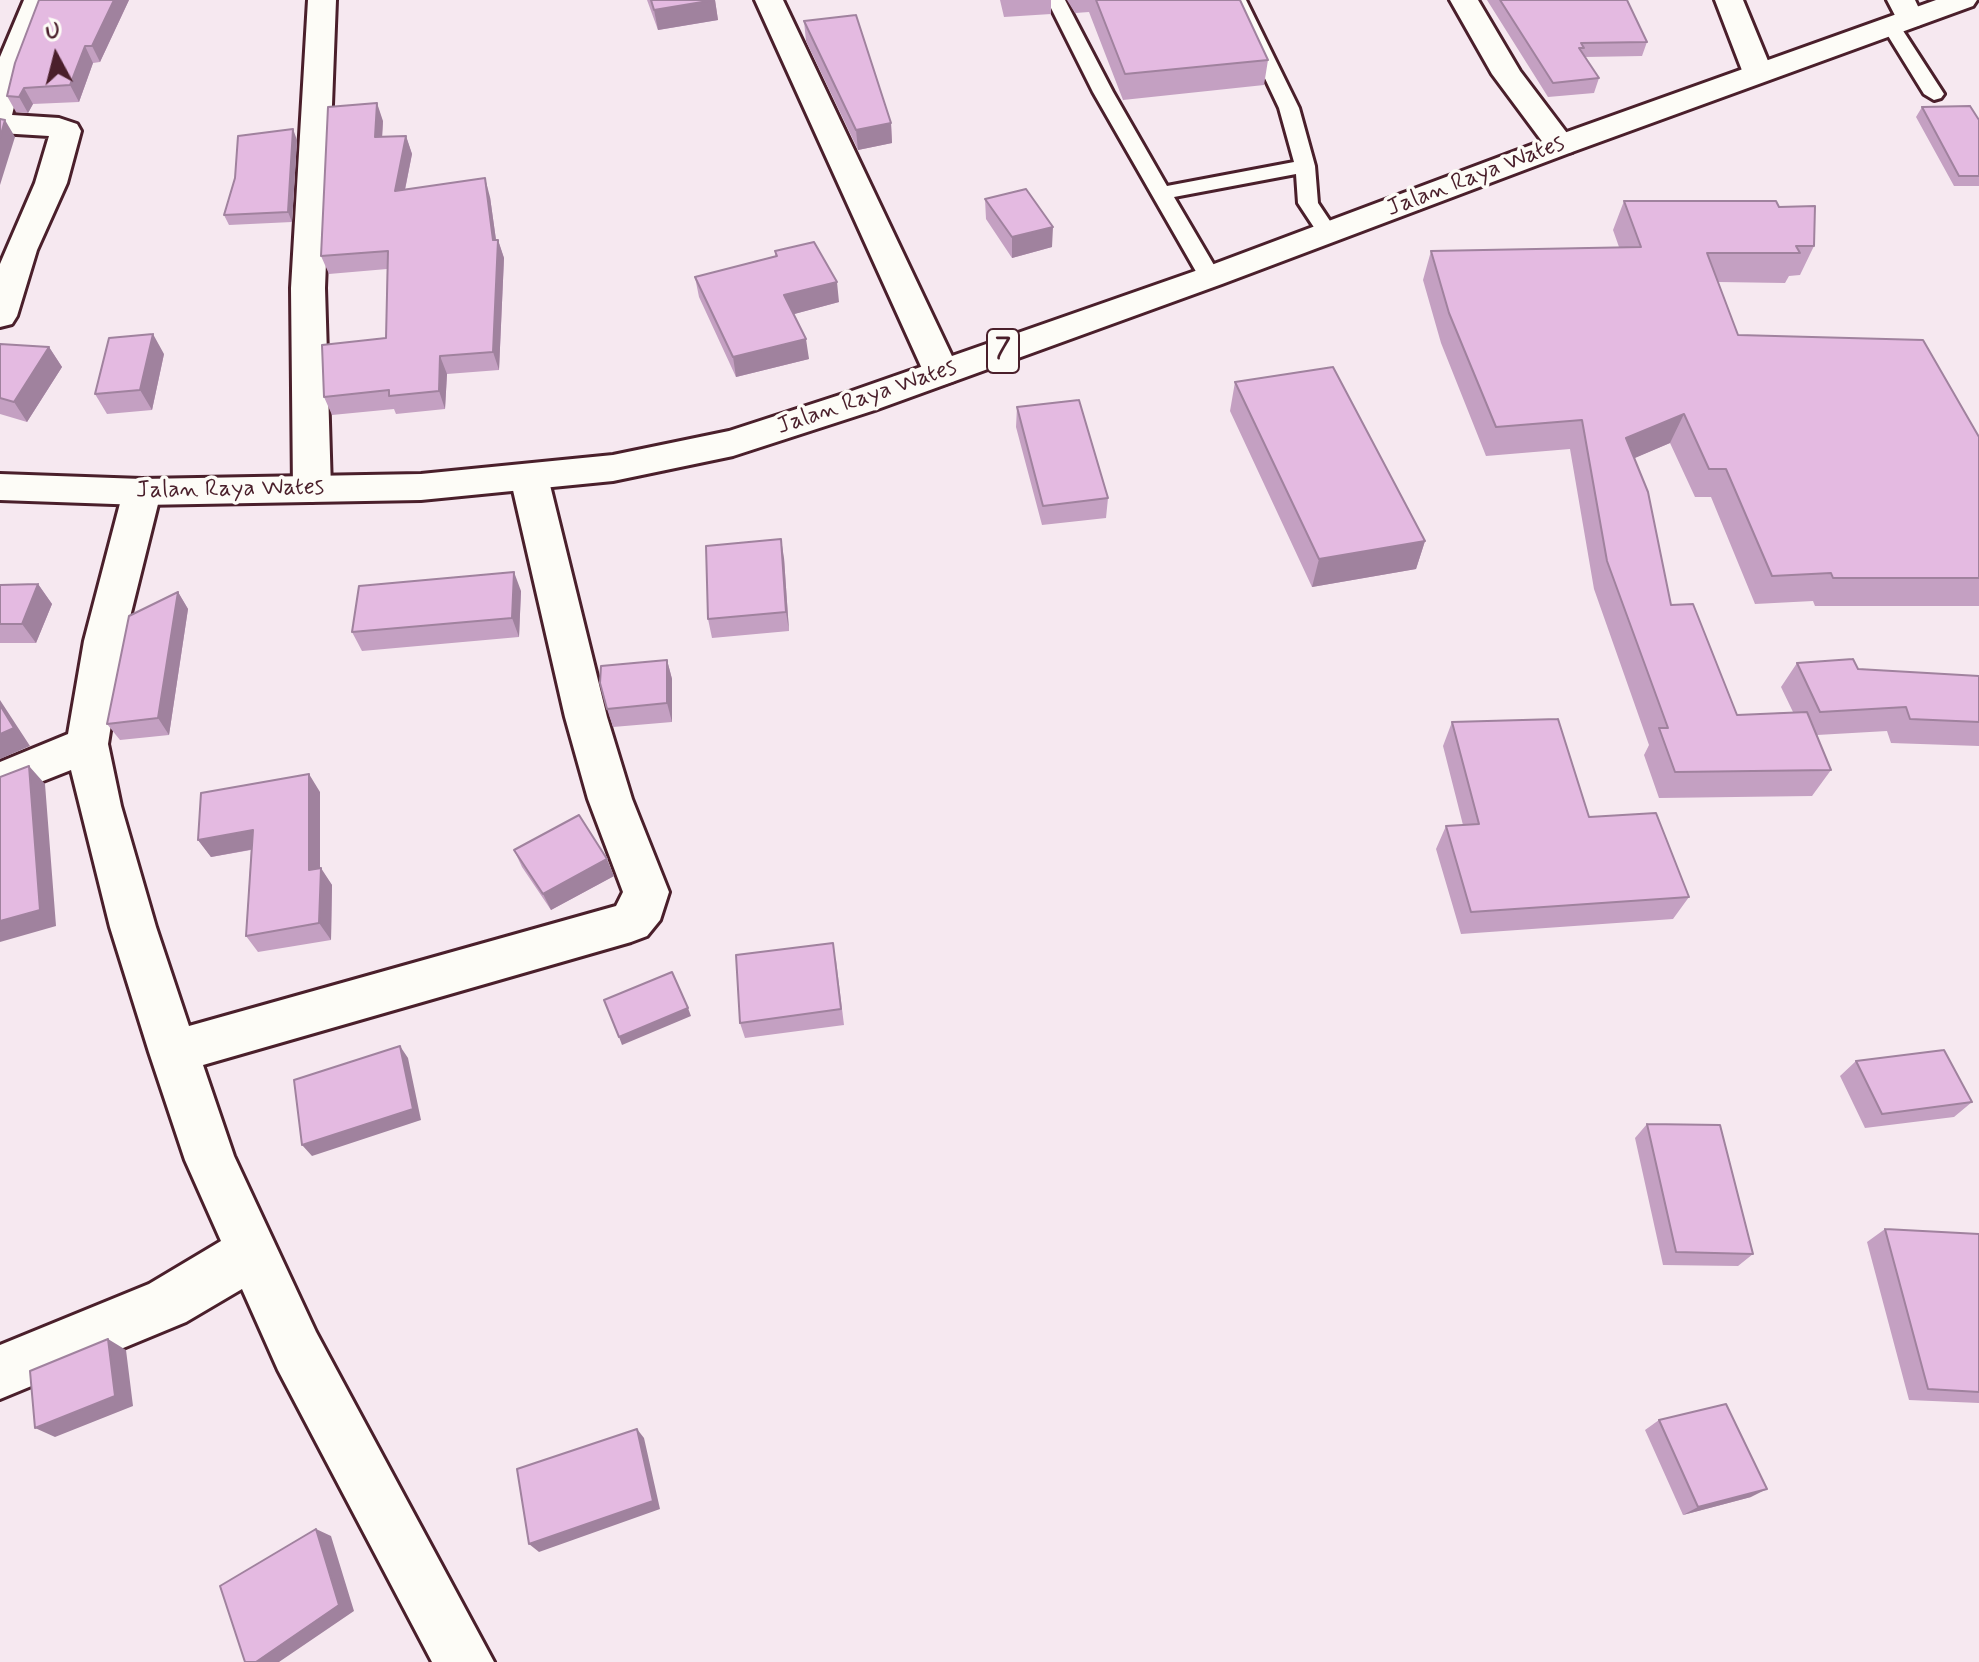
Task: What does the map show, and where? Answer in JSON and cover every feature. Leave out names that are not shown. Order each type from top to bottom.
[{"type":"main road","points":[[0,111],[6,78],[38,0]]},
{"type":"main road","points":[[312,489],[309,274],[322,0]]},
{"type":"main road","points":[[769,0],[942,373]]},
{"type":"main road","points":[[1464,0],[1507,74],[1561,145]]},
{"type":"main road","points":[[1729,0],[1758,73]]},
{"type":"main road","name":"Jalan Raya Wates","points":[[0,487],[142,492],[421,487],[613,468],[733,443],[942,373],[1210,277],[1758,73],[1901,15],[1963,0]]},
{"type":"main road","points":[[0,124],[59,127],[66,131],[51,183],[21,250],[0,316]]},
{"type":"main road","points":[[173,1052],[631,922],[644,906],[646,892],[610,799],[586,717],[529,477]]},
{"type":"main road","points":[[142,492],[104,641],[87,744],[99,806],[173,1052],[210,1160],[297,1351],[464,1662]]},
{"type":"main road","points":[[0,781],[87,744]]},
{"type":"main road","points":[[0,1372],[167,1303],[216,1276],[252,1250]]},
{"type":"lane","points":[[1056,0],[1103,92],[1210,277]]},
{"type":"lane","points":[[1237,0],[1289,108],[1305,166],[1308,203],[1328,233]]},
{"type":"lane","points":[[1901,15],[1934,94]]},
{"type":"lane","points":[[1161,193],[1305,166]]},
{"type":"building","points":[[39,0],[114,0],[92,46],[85,46],[70,85],[24,88],[19,97],[7,96],[15,63]]},
{"type":"building","points":[[651,0],[714,0],[654,10]]},
{"type":"building","points":[[1096,0],[1240,0],[1268,60],[1125,74]]},
{"type":"building","points":[[1500,0],[1627,0],[1647,42],[1581,43],[1584,48],[1579,48],[1599,78],[1553,83]]},
{"type":"building","points":[[856,15],[891,123],[856,130],[804,21]]},
{"type":"building","points":[[377,103],[375,137],[406,136],[395,191],[485,178],[493,240],[498,240],[493,352],[440,356],[439,391],[389,396],[389,390],[324,397],[322,345],[386,338],[388,251],[321,256],[328,107]]},
{"type":"building","points":[[1970,106],[1979,120],[1979,176],[1959,176],[1922,107]]},
{"type":"building","points":[[0,119],[5,120],[0,138]]},
{"type":"building","points":[[293,129],[288,212],[224,215],[235,178],[238,136]]},
{"type":"building","points":[[1026,189],[1053,227],[1012,237],[985,199]]},
{"type":"building","points":[[1624,201],[1776,201],[1779,207],[1815,206],[1814,246],[1796,246],[1800,253],[1707,253],[1738,335],[1923,340],[1979,437],[1979,578],[1833,578],[1831,573],[1772,576],[1726,469],[1709,469],[1684,414],[1626,438],[1648,492],[1671,605],[1693,604],[1737,715],[1807,712],[1831,770],[1675,772],[1659,728],[1668,728],[1607,561],[1582,420],[1496,427],[1449,313],[1431,251],[1641,247]]},
{"type":"building","points":[[814,242],[837,282],[784,295],[806,339],[733,357],[695,277],[777,256],[775,251]]},
{"type":"building","points":[[153,334],[140,390],[95,394],[109,338]]},
{"type":"building","points":[[0,344],[49,347],[14,402],[0,398]]},
{"type":"building","points":[[1333,367],[1425,541],[1319,559],[1235,382]]},
{"type":"building","points":[[1079,400],[1108,498],[1043,506],[1017,407]]},
{"type":"building","points":[[781,539],[786,612],[708,619],[706,546]]},
{"type":"building","points":[[514,572],[512,618],[352,632],[359,586]]},
{"type":"building","points":[[38,584],[22,624],[0,624],[0,585]]},
{"type":"building","points":[[178,592],[158,718],[107,724],[129,616]]},
{"type":"building","points":[[1853,659],[1858,669],[1979,676],[1979,722],[1910,719],[1906,707],[1820,712],[1797,663]]},
{"type":"building","points":[[667,660],[667,703],[607,709],[600,683],[601,666]]},
{"type":"building","points":[[0,705],[14,728],[0,734]]},
{"type":"building","points":[[1558,719],[1589,817],[1656,813],[1689,897],[1471,912],[1446,826],[1479,824],[1452,722]]},
{"type":"building","points":[[29,766],[40,910],[0,921],[0,777]]},
{"type":"building","points":[[309,774],[309,870],[321,868],[319,923],[246,936],[253,830],[198,840],[201,793]]},
{"type":"building","points":[[579,815],[607,859],[543,894],[514,850]]},
{"type":"building","points":[[833,943],[841,1009],[740,1023],[736,955]]},
{"type":"building","points":[[672,972],[688,1008],[619,1037],[604,1000]]},
{"type":"building","points":[[400,1046],[413,1109],[302,1145],[294,1080]]},
{"type":"building","points":[[1944,1050],[1972,1102],[1882,1114],[1856,1061]]},
{"type":"building","points":[[1647,1124],[1720,1125],[1753,1254],[1676,1252]]},
{"type":"building","points":[[1885,1229],[1979,1234],[1979,1392],[1928,1389]]},
{"type":"building","points":[[108,1339],[115,1396],[35,1428],[30,1371]]},
{"type":"building","points":[[1726,1404],[1767,1489],[1698,1507],[1659,1420]]},
{"type":"building","points":[[637,1429],[653,1501],[529,1544],[517,1469]]},
{"type":"building","points":[[316,1529],[339,1605],[256,1662],[245,1662],[220,1586]]}]
